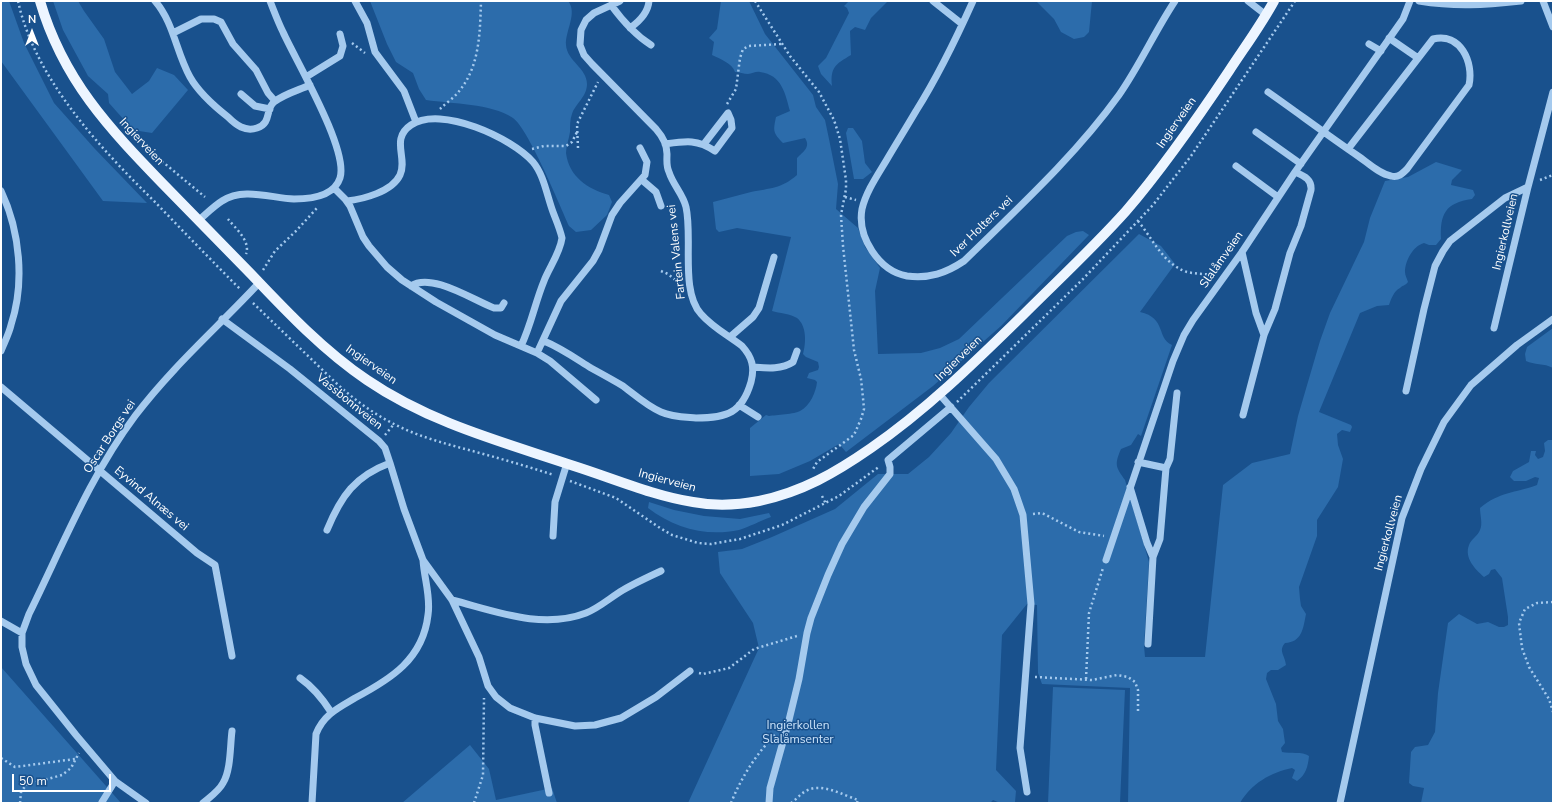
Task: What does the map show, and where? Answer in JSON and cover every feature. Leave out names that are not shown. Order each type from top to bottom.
[{"type":"main road","name":"Ingierveien","points":[[40,1],[62,56],[86,97],[117,136],[258,282],[321,344],[347,366],[394,397],[439,420],[637,486],[694,502],[715,504],[756,502],[796,492],[814,484],[880,442],[940,395],[981,357],[1126,211],[1176,149],[1275,2]]},
{"type":"street","points":[[154,1],[164,12],[184,63],[194,83],[210,102],[237,125],[247,130],[259,128],[267,120],[275,101],[310,85]]},
{"type":"street","points":[[198,220],[223,200],[234,196],[249,194],[283,198],[308,198],[323,195],[334,188],[341,176],[339,158],[326,118],[283,32],[270,1]]},
{"type":"street","points":[[355,1],[367,23],[378,57],[404,91],[416,122]]},
{"type":"street","name":"Fartein Valens vei","points":[[620,1],[590,16],[583,24],[580,35],[580,45],[584,55],[601,74],[662,136],[665,144],[668,172],[682,194],[686,208],[692,300],[701,315],[747,351],[753,367]]},
{"type":"street","points":[[630,28],[644,16],[650,1]]},
{"type":"street","points":[[933,1],[962,24]]},
{"type":"street","name":"Iver Holters vei","points":[[973,1],[934,81],[872,184],[864,204],[862,223],[872,252],[890,269],[905,276],[934,276],[954,268],[964,261],[1032,194],[1084,140],[1105,113],[1131,76],[1175,1]]},
{"type":"street","points":[[1248,1],[1266,15]]},
{"type":"street","name":"Slalåmveien","points":[[1106,560],[1173,361],[1184,335],[1242,252],[1295,172],[1403,20],[1410,1]]},
{"type":"street","points":[[1419,1],[1450,5],[1480,5],[1521,1]]},
{"type":"street","points":[[1544,1],[1553,27]]},
{"type":"street","points":[[611,5],[630,28],[642,40],[651,45]]},
{"type":"street","points":[[173,32],[201,19],[214,19],[221,22],[233,44],[256,70],[268,93],[275,101]]},
{"type":"street","points":[[306,77],[340,56],[343,51],[341,37]]},
{"type":"street","points":[[1268,92],[1323,132],[1384,174],[1392,177],[1400,176],[1407,169],[1469,85],[1470,76],[1466,55],[1462,47],[1446,38],[1440,37],[1433,39],[1348,149]]},
{"type":"street","points":[[1389,38],[1418,58]]},
{"type":"street","points":[[1369,44],[1381,51]]},
{"type":"street","name":"Ingierkollveien","points":[[1494,328],[1528,187],[1553,92]]},
{"type":"street","points":[[241,94],[255,106],[270,110]]},
{"type":"street","points":[[704,144],[728,113]]},
{"type":"street","points":[[665,144],[685,141],[704,144],[715,151],[731,131],[732,124],[728,113]]},
{"type":"street","points":[[347,201],[374,194],[388,188],[395,182],[400,175],[401,138],[406,129],[416,122],[436,119],[450,120],[471,125],[500,138],[525,154],[534,163],[539,173],[562,238],[544,280],[525,337],[520,346]]},
{"type":"street","points":[[1256,132],[1301,164]]},
{"type":"street","points":[[537,353],[544,341],[561,301],[593,261],[599,250],[609,220],[616,209],[642,180],[647,170],[647,162],[640,148]]},
{"type":"street","points":[[1236,166],[1278,197]]},
{"type":"street","points":[[1242,415],[1264,336],[1275,309],[1290,253],[1301,226],[1311,190],[1309,180],[1305,176],[1295,172]]},
{"type":"street","points":[[642,180],[656,192],[661,206]]},
{"type":"street","name":"Ingierkollveien","points":[[1406,391],[1435,266],[1443,251],[1450,241],[1505,198],[1528,187]]},
{"type":"street","points":[[334,188],[347,201],[363,237],[387,267],[411,286],[488,331],[537,353],[560,368],[596,400]]},
{"type":"street","points":[[1,191],[8,206],[15,233],[19,267],[17,298],[12,325],[1,351]]},
{"type":"street","points":[[1242,252],[1256,313],[1264,336]]},
{"type":"street","points":[[730,337],[753,316],[759,308],[774,257]]},
{"type":"street","name":"Oscar Borgs vei","points":[[146,803],[134,796],[115,781],[36,685],[26,664],[22,647],[22,633],[29,614],[99,470],[134,417],[151,396],[258,282]]},
{"type":"street","points":[[411,286],[417,282],[428,282],[447,287],[494,308],[501,308],[504,303]]},
{"type":"street","name":"Vassbonnveien","points":[[222,319],[290,369],[379,441],[385,448],[404,509],[423,560],[429,613],[425,634],[408,661],[388,678],[330,712],[319,724],[316,734],[312,803]]},
{"type":"street","name":"Ingierkollveien","points":[[1340,803],[1402,518],[1421,469],[1444,422],[1471,385],[1517,345],[1553,319]]},
{"type":"street","points":[[544,341],[559,348],[611,379],[652,407],[670,415],[690,418],[721,417],[728,414],[739,405],[749,389],[753,376],[753,367],[776,368],[786,366],[793,362],[797,351]]},
{"type":"street","name":"Eyvind Alnæs vei","points":[[1,387],[197,553],[215,566],[232,656]]},
{"type":"street","points":[[1148,644],[1153,557],[1160,539],[1166,468],[1170,459],[1177,394]]},
{"type":"street","points":[[940,395],[996,459],[1014,489],[1023,515],[1031,604],[1020,748],[1027,792]]},
{"type":"street","points":[[739,405],[758,417]]},
{"type":"street","points":[[769,803],[770,788],[799,679],[807,632],[828,574],[842,544],[864,508],[890,474],[888,460],[951,407]]},
{"type":"street","points":[[327,530],[334,512],[349,489],[366,474],[390,462]]},
{"type":"street","points":[[1138,462],[1166,468]]},
{"type":"street","points":[[553,536],[555,502],[567,463]]},
{"type":"street","points":[[1130,486],[1147,543],[1153,557]]},
{"type":"street","name":"Vassbonnveien","points":[[423,560],[452,600],[479,657],[488,686],[496,697],[510,708],[536,718],[576,726],[595,725],[621,718],[656,697],[690,671]]},
{"type":"street","points":[[452,600],[513,616],[546,620],[570,617],[587,612],[624,590],[661,571]]},
{"type":"street","points":[[1,621],[22,633]]},
{"type":"street","points":[[300,678],[312,686],[330,712]]},
{"type":"street","points":[[536,718],[535,725],[549,793]]},
{"type":"street","points":[[203,803],[220,788],[224,782],[227,773],[232,731]]},
{"type":"street","points":[[102,802],[115,781]]},
{"type":"path","points":[[436,119],[440,108],[461,89],[476,59],[480,28],[481,1]]},
{"type":"path","points":[[755,1],[781,44],[819,92],[834,120],[840,140],[846,180],[842,215],[843,246],[854,350],[861,379],[864,409],[862,419],[854,435],[817,462],[812,473]]},
{"type":"path","points":[[341,37],[349,40],[370,56],[378,57]]},
{"type":"path","points":[[728,113],[726,108],[727,102],[736,88],[740,58],[743,50],[749,46],[781,44]]},
{"type":"path","points":[[578,148],[578,121],[601,74]]},
{"type":"path","points":[[525,154],[530,150],[544,146],[566,146],[572,142],[577,132]]},
{"type":"path","points":[[158,158],[205,197]]},
{"type":"path","points":[[258,282],[275,251],[317,208]]},
{"type":"path","points":[[228,219],[246,242],[248,247],[244,256]]},
{"type":"path","points":[[1138,222],[1163,256],[1175,267],[1188,272],[1224,277]]},
{"type":"path","points":[[661,271],[668,274],[679,284],[690,287]]},
{"type":"path","points":[[822,496],[826,504]]},
{"type":"path","points":[[1023,515],[1042,513],[1079,532],[1100,536],[1113,536]]},
{"type":"path","points":[[1086,679],[1089,613],[1106,560]]},
{"type":"path","points":[[1553,602],[1537,603],[1525,609],[1520,623],[1522,648],[1529,667],[1549,699],[1553,712]]},
{"type":"path","points":[[690,671],[703,674],[729,668],[754,649],[807,632]]},
{"type":"path","points":[[1026,677],[1086,679],[1117,675],[1128,677],[1135,682],[1138,690],[1138,712]]},
{"type":"path","points":[[474,803],[483,774],[484,697],[488,686]]},
{"type":"path","points":[[731,803],[737,788],[753,762],[774,735],[788,724]]},
{"type":"path","points":[[20,803],[21,792],[26,785],[62,775],[71,768],[83,744]]},
{"type":"path","points":[[1,758],[15,767],[76,759]]},
{"type":"path","points":[[791,803],[805,791],[817,787],[825,788],[858,800],[857,803]]},
{"type":"green space","points":[[1,1],[9,1],[24,43],[54,103],[95,149],[147,203],[103,201],[1,61]]},
{"type":"green space","points":[[53,1],[78,1],[104,39],[115,72],[132,94],[149,81],[157,68],[174,75],[188,90],[152,133],[133,130],[109,103],[108,94],[88,76],[63,30]]},
{"type":"green space","points":[[370,1],[568,1],[572,11],[566,40],[567,51],[584,73],[587,84],[583,97],[571,116],[566,153],[571,169],[581,181],[594,189],[609,195],[612,202],[607,215],[591,230],[576,232],[569,226],[535,151],[527,136],[513,118],[494,109],[426,100],[419,89],[413,73],[396,62],[387,44]]},
{"type":"green space","points":[[721,1],[749,1],[765,34],[813,95],[816,107],[825,120],[838,184],[836,209],[858,228],[865,247],[880,268],[875,291],[878,354],[921,353],[940,348],[959,339],[1067,236],[1083,231],[1089,235],[1001,326],[933,386],[846,452],[839,444],[810,461],[779,474],[750,476],[750,428],[766,415],[790,414],[804,409],[812,398],[817,382],[807,378],[809,373],[818,370],[819,367],[818,362],[806,357],[803,354],[805,335],[803,325],[800,321],[792,316],[772,311],[791,237],[737,228],[719,232],[716,229],[713,202],[775,187],[791,180],[797,175],[797,158],[806,149],[807,141],[805,138],[783,143],[777,137],[774,129],[776,117],[790,111],[784,92],[778,81],[767,74],[760,72],[748,74],[735,72],[729,64],[712,55],[714,42],[709,38],[717,29]]},
{"type":"green space","points":[[849,1],[888,1],[871,18],[865,30],[855,27],[850,31],[851,55],[841,61],[833,70],[832,86],[821,74],[818,66],[826,58],[849,13],[847,8],[844,6]]},
{"type":"green space","points":[[1036,1],[1092,1],[1089,32],[1084,37],[1074,39],[1061,32],[1054,19]]},
{"type":"green space","points":[[848,128],[853,128],[862,141],[865,163],[872,172],[863,179],[854,179],[846,133]]},
{"type":"green space","name":"Ingierkollen Slalåmsenter","points":[[1436,162],[1462,170],[1452,180],[1451,185],[1473,190],[1475,195],[1472,199],[1456,203],[1446,211],[1443,216],[1441,239],[1436,245],[1424,243],[1416,247],[1410,254],[1405,268],[1408,282],[1396,291],[1389,305],[1377,306],[1360,313],[1319,412],[1351,425],[1352,427],[1350,432],[1342,430],[1337,434],[1338,445],[1343,459],[1338,487],[1317,520],[1317,536],[1299,587],[1301,606],[1306,614],[1303,630],[1295,640],[1285,643],[1282,648],[1286,665],[1278,670],[1271,670],[1267,673],[1266,679],[1276,704],[1278,721],[1283,729],[1285,743],[1281,748],[1282,752],[1306,754],[1309,756],[1306,770],[1300,779],[1297,781],[1292,778],[1295,770],[1292,768],[1276,773],[1256,784],[1240,803],[1128,803],[1130,688],[1042,684],[1038,673],[1037,605],[1027,604],[1002,635],[996,770],[1016,791],[1014,803],[1000,803],[993,800],[990,803],[688,803],[759,648],[753,623],[720,573],[718,552],[742,549],[835,509],[878,474],[908,474],[929,457],[951,433],[969,407],[989,383],[1139,234],[1161,246],[1175,264],[1140,312],[1148,315],[1158,323],[1164,338],[1172,345],[1141,436],[1138,434],[1131,445],[1121,449],[1117,459],[1117,466],[1125,480],[1149,562],[1144,646],[1145,657],[1205,657],[1223,485],[1252,463],[1290,454],[1298,416],[1320,341],[1330,313],[1364,242],[1370,218],[1385,181],[1408,177]]},
{"type":"green space","points":[[1553,328],[1553,368],[1526,361],[1525,354],[1527,347]]},
{"type":"green space","points":[[1548,440],[1553,440],[1553,803],[1421,803],[1424,788],[1413,786],[1409,783],[1411,752],[1415,747],[1428,745],[1435,732],[1438,693],[1448,623],[1459,614],[1477,624],[1488,622],[1499,627],[1508,625],[1502,578],[1495,569],[1491,570],[1489,574],[1484,577],[1474,567],[1469,559],[1468,550],[1470,543],[1481,528],[1480,508],[1501,496],[1537,485],[1539,478],[1535,477],[1526,481],[1514,481],[1510,477],[1513,471],[1529,462],[1531,451],[1536,451],[1535,455],[1538,459],[1543,457],[1545,451],[1544,443]]},
{"type":"green space","points":[[649,502],[674,510],[704,516],[740,519],[769,513],[771,517],[739,530],[727,532],[703,531],[680,526],[669,521],[648,508]]},
{"type":"green space","points":[[1,667],[121,803],[1,803]]},
{"type":"green space","points":[[1053,687],[1125,690],[1120,803],[1048,803]]},
{"type":"green space","points":[[470,745],[489,769],[496,800],[552,788],[557,803],[402,803]]}]
